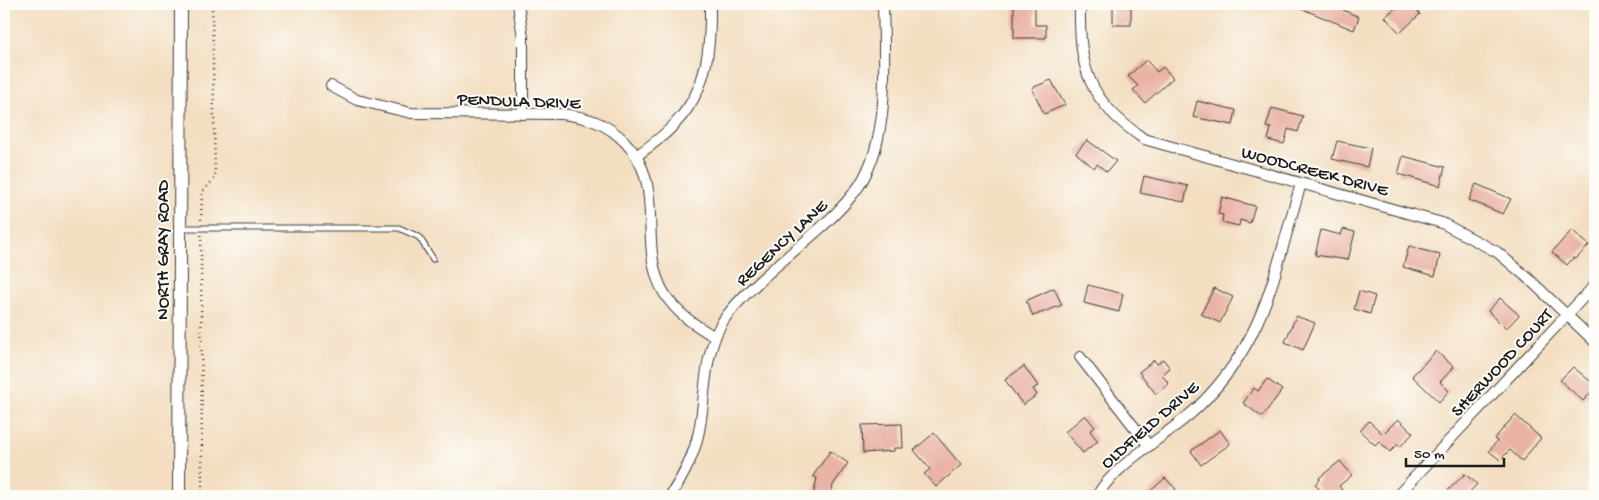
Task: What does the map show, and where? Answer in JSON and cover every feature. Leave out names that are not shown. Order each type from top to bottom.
[{"type":"street","name":"NORTH GRAY ROAD","points":[[179,496],[181,4]]},
{"type":"street","points":[[518,4],[523,38],[523,114]]},
{"type":"street","points":[[636,156],[663,138],[692,102],[709,57],[710,4]]},
{"type":"street","name":"REGENCY LANE","points":[[670,496],[682,480],[700,430],[705,371],[720,326],[748,294],[835,215],[854,194],[865,176],[878,146],[882,124],[883,4]]},
{"type":"street","name":"WOODCREEK DRIVE","points":[[1080,4],[1083,61],[1102,104],[1121,123],[1144,139],[1442,222],[1497,252],[1568,315],[1595,342]]},
{"type":"street","name":"PENDULA DRIVE","points":[[331,86],[358,100],[411,112],[561,114],[593,120],[617,134],[636,156],[646,176],[650,190],[654,267],[663,292],[687,321],[715,337]]},
{"type":"street","name":"OLDFIELD DRIVE","points":[[1097,496],[1102,488],[1149,446],[1177,426],[1200,405],[1226,376],[1244,350],[1264,311],[1301,184]]},
{"type":"street","name":"SHERWOOD COURT","points":[[1397,496],[1595,285]]},
{"type":"street","points":[[1080,357],[1149,446]]},
{"type":"lane","points":[[180,228],[399,228],[419,237],[433,259]]},
{"type":"path","points":[[202,496],[202,192],[215,178],[212,4]]},
{"type":"building","points":[[1014,4],[1035,4],[1035,25],[1046,25],[1046,38],[1014,38]]},
{"type":"building","points":[[1113,4],[1131,4],[1131,25],[1113,25]]},
{"type":"building","points":[[1290,4],[1343,4],[1343,10],[1359,17],[1354,30]]},
{"type":"building","points":[[1400,4],[1410,4],[1420,14],[1400,33],[1385,17]]},
{"type":"building","points":[[1146,60],[1157,72],[1163,67],[1173,78],[1145,103],[1133,90],[1138,86],[1128,76]]},
{"type":"building","points":[[1051,80],[1065,105],[1044,114],[1032,88]]},
{"type":"building","points":[[1197,101],[1236,110],[1233,125],[1193,117]]},
{"type":"building","points":[[1272,108],[1303,116],[1298,132],[1288,129],[1284,144],[1268,140],[1271,128],[1266,127]]},
{"type":"building","points":[[1087,140],[1116,161],[1107,172],[1097,164],[1094,168],[1076,153]]},
{"type":"building","points":[[1337,141],[1371,148],[1367,167],[1332,159]]},
{"type":"building","points":[[1403,156],[1445,167],[1440,186],[1398,174]]},
{"type":"building","points":[[1144,176],[1188,186],[1184,202],[1140,193]]},
{"type":"building","points":[[1476,184],[1511,199],[1503,214],[1469,200]]},
{"type":"building","points":[[1222,197],[1255,206],[1250,223],[1240,220],[1239,226],[1222,222],[1223,215],[1218,214]]},
{"type":"building","points":[[1343,229],[1355,232],[1348,260],[1315,255],[1321,230],[1341,235]]},
{"type":"building","points":[[1572,230],[1589,245],[1576,259],[1573,258],[1567,265],[1552,252]]},
{"type":"building","points":[[1409,246],[1440,255],[1435,276],[1403,267]]},
{"type":"building","points":[[1088,285],[1123,294],[1119,312],[1084,303]]},
{"type":"building","points":[[1054,288],[1062,305],[1033,316],[1026,301]]},
{"type":"building","points":[[1214,288],[1233,297],[1220,323],[1201,314]]},
{"type":"building","points":[[1359,291],[1375,296],[1370,314],[1354,309]]},
{"type":"building","points":[[1500,298],[1519,315],[1506,329],[1488,311]]},
{"type":"building","points":[[1296,316],[1315,323],[1303,350],[1285,342]]},
{"type":"building","points":[[1436,351],[1454,367],[1440,382],[1449,391],[1439,402],[1412,376]]},
{"type":"building","points":[[1163,359],[1170,368],[1162,375],[1169,384],[1156,394],[1139,372],[1154,360],[1157,364]]},
{"type":"building","points":[[1024,366],[1038,386],[1033,389],[1037,395],[1023,405],[1005,380]]},
{"type":"building","points":[[1573,367],[1595,385],[1595,388],[1583,401],[1560,380]]},
{"type":"building","points":[[1267,379],[1282,390],[1262,417],[1243,403],[1254,388],[1258,391]]},
{"type":"building","points":[[1085,415],[1095,427],[1090,431],[1098,441],[1083,453],[1065,432]]},
{"type":"building","points":[[1515,415],[1541,438],[1522,461],[1510,450],[1500,460],[1489,451],[1497,441],[1494,439]]},
{"type":"building","points":[[1398,419],[1413,433],[1400,447],[1398,444],[1390,452],[1379,441],[1375,445],[1360,431],[1369,421],[1383,434]]},
{"type":"building","points":[[902,424],[903,448],[894,448],[894,451],[863,453],[862,425]]},
{"type":"building","points":[[1220,430],[1230,444],[1201,465],[1191,451]]},
{"type":"building","points":[[934,433],[961,465],[936,487],[924,474],[930,469],[914,450]]},
{"type":"building","points":[[830,451],[848,463],[833,485],[831,496],[813,496],[817,478],[813,476]]},
{"type":"building","points":[[1340,461],[1352,475],[1339,486],[1342,490],[1333,496],[1325,496],[1315,484],[1320,480],[1319,478]]},
{"type":"building","points":[[1465,474],[1477,484],[1466,496],[1442,496]]},
{"type":"building","points":[[1165,478],[1176,489],[1168,496],[1145,496]]}]
